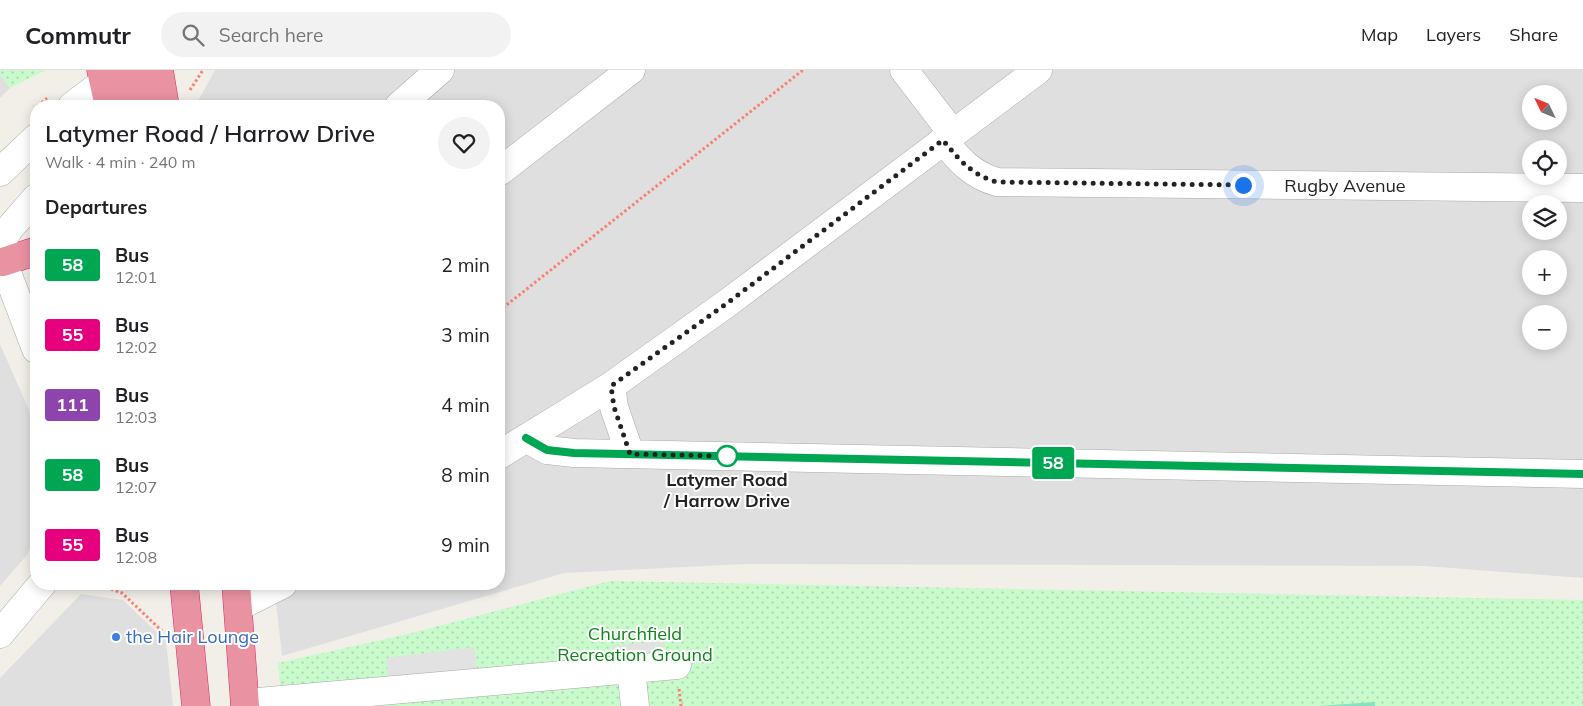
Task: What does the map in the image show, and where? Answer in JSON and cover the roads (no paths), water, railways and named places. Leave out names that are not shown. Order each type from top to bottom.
[{"type":"highway","points":[[112,80],[153,92]]},
{"type":"highway","points":[[1,254],[30,252]]},
{"type":"highway","points":[[185,590],[196,706]]},
{"type":"highway","points":[[237,595],[245,704]]},
{"type":"street","points":[[505,167],[631,70]]},
{"type":"street","name":"Rugby Avenue","points":[[904,70],[948,137],[964,166],[982,178],[997,182],[1583,188]]},
{"type":"street","points":[[505,450],[611,386],[726,304],[1038,70]]},
{"type":"street","points":[[405,100],[432,73]]},
{"type":"street","points":[[63,100],[112,80]]},
{"type":"street","points":[[0,172],[30,144]]},
{"type":"street","points":[[30,205],[9,229],[1,254],[30,334]]},
{"type":"street","points":[[611,386],[614,407],[630,454]]},
{"type":"street","points":[[526,438],[547,450],[630,454],[1583,474]]},
{"type":"street","points":[[0,634],[37,590]]},
{"type":"street","points":[[237,595],[258,590]]},
{"type":"street","points":[[245,704],[676,665]]},
{"type":"street","points":[[631,669],[634,706]]},
{"type":"place","name":"Latymer Road / Harrow Drive","points":[[727,456]]},
{"type":"place","name":"the Hair Lounge","points":[[116,637]]},
{"type":"park label","name":"Churchfield Recreation Ground","points":[[635,644]]}]
